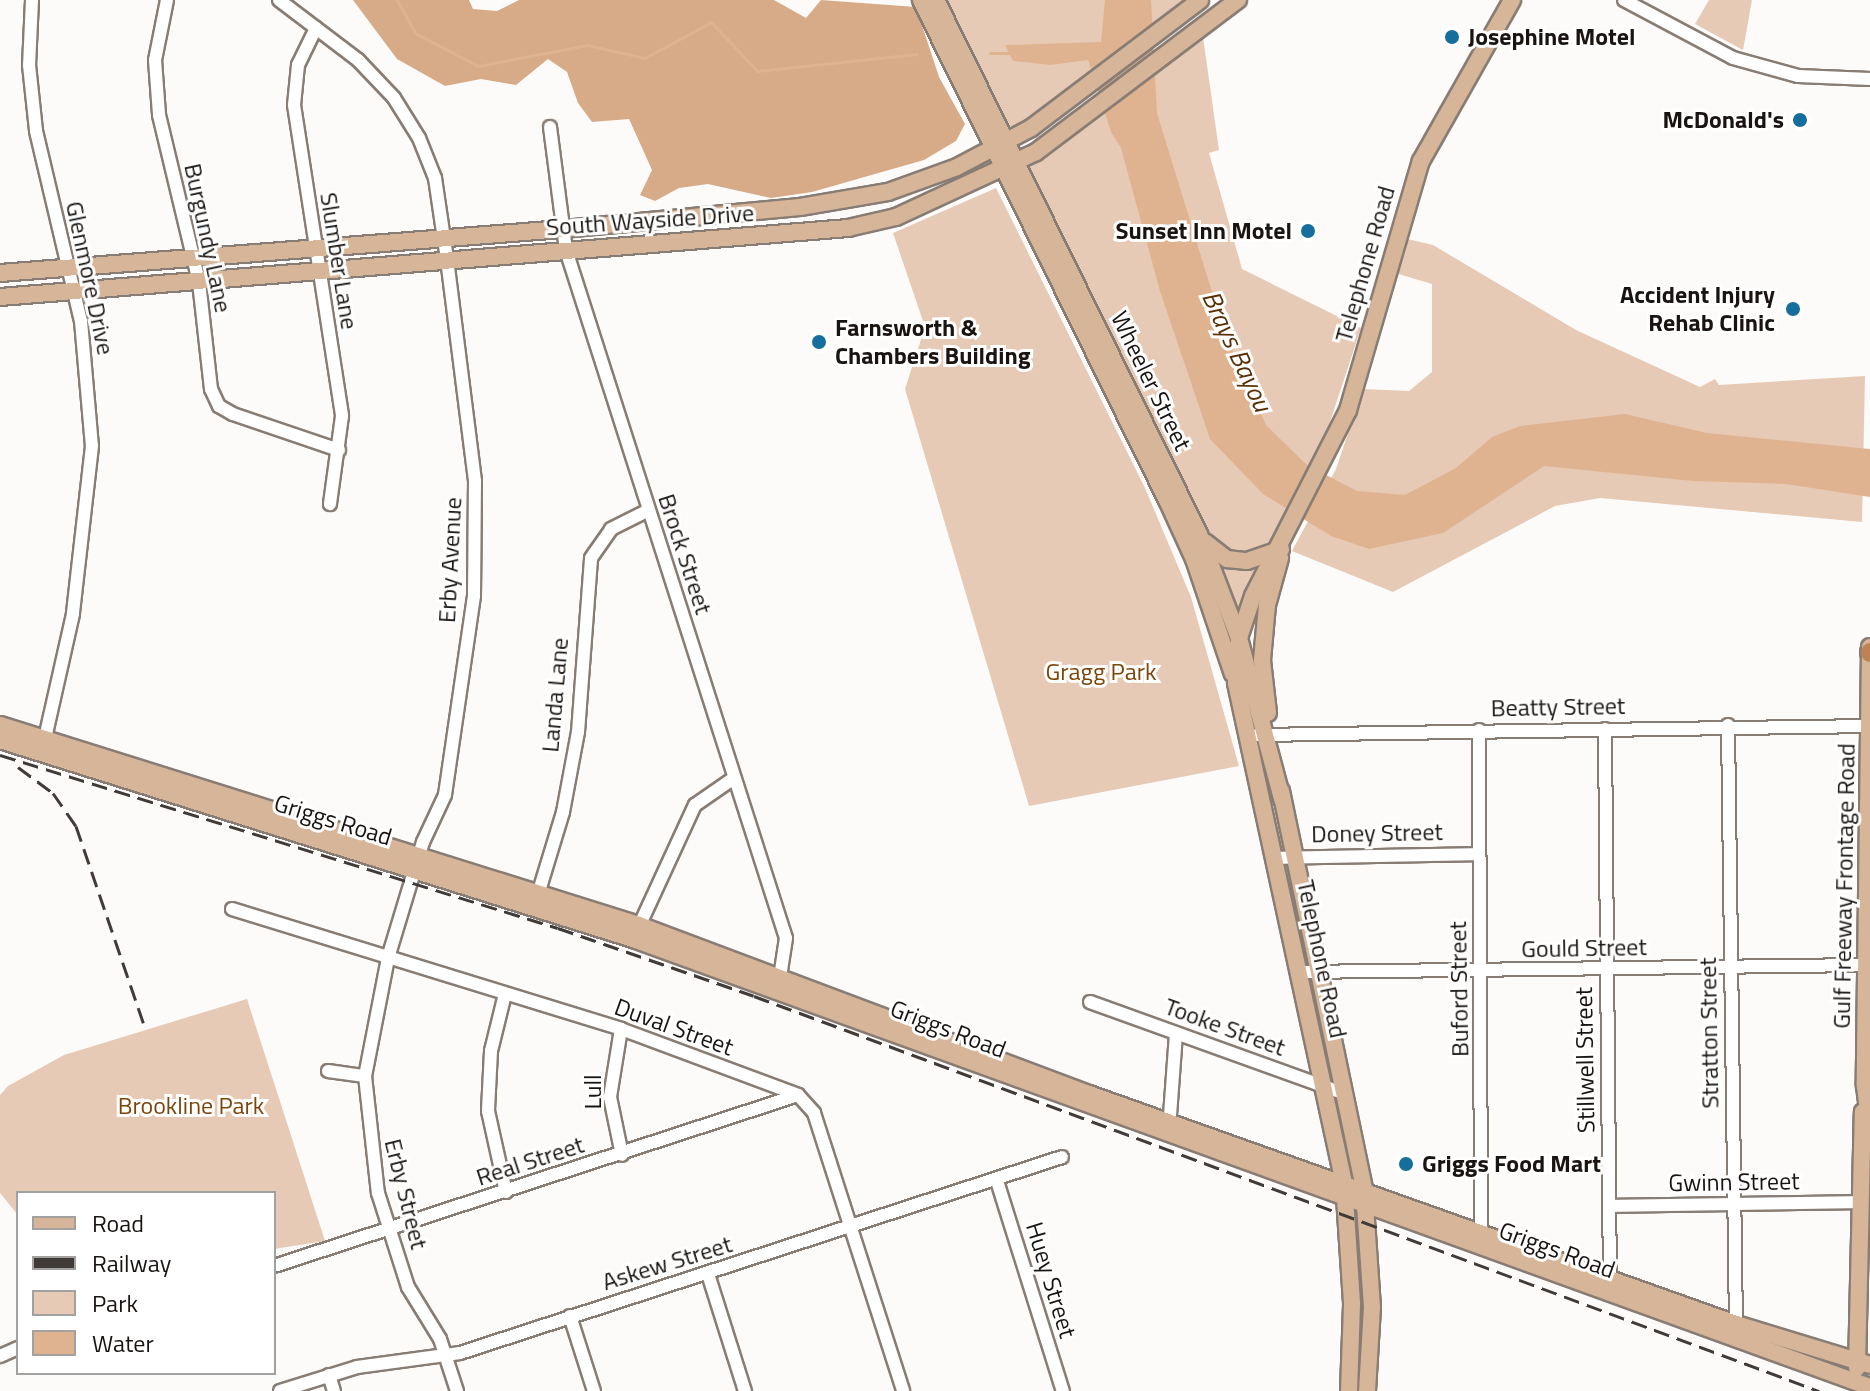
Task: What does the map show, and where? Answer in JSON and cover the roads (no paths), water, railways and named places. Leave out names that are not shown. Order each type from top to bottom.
[{"type":"main road","name":"Wheeler Street","points":[[921,0],[1000,146]]},
{"type":"main road","name":"Wheeler Street","points":[[936,0],[1000,146],[1172,512],[1236,683]]},
{"type":"main road","name":"South Wayside Drive","points":[[0,297],[848,228],[896,217],[1010,167],[1065,132],[1238,0]]},
{"type":"main road","name":"Telephone Road","points":[[1367,1391],[1372,1307],[1365,1198],[1282,799],[1262,735],[1236,683],[1239,638],[1253,596],[1282,548],[1348,410],[1421,161],[1512,0]]},
{"type":"main road","name":"South Wayside Drive","points":[[0,273],[66,266],[194,260],[313,246],[563,229],[800,207],[888,192],[1000,146],[1057,110],[1194,4]]},
{"type":"main road","name":"Wheeler Street","points":[[1010,167],[1199,534],[1239,638],[1262,735]]},
{"type":"main road","points":[[888,192],[896,217]]},
{"type":"main road","points":[[1199,534],[1227,559],[1246,561],[1282,548]]},
{"type":"main road","name":"Telephone Road","points":[[1282,548],[1267,605],[1262,660],[1262,735],[1275,858],[1345,1191],[1352,1303],[1349,1391]]},
{"type":"main road","name":"Gulf Freeway Frontage Road","points":[[1870,650],[1865,1086],[1870,1126]]},
{"type":"main road","name":"Griggs Road","points":[[0,725],[43,747]]},
{"type":"main road","name":"Griggs Road","points":[[0,740],[43,747],[636,932],[1169,1129],[1736,1332],[1864,1385]]},
{"type":"main road","points":[[1864,1385],[1859,1202],[1865,1086]]},
{"type":"main road","name":"Griggs Road","points":[[1736,1332],[1864,1363]]},
{"type":"street","name":"Glenmore Drive","points":[[32,0],[29,65],[36,131],[86,356],[92,446],[73,614],[43,747]]},
{"type":"street","name":"Burgundy Lane","points":[[167,0],[155,60],[159,115],[199,282],[211,389],[219,406],[339,450]]},
{"type":"street","name":"Erby Avenue","points":[[279,0],[358,60],[394,98],[419,138],[435,178],[475,481],[477,543],[445,795],[417,864]]},
{"type":"street","points":[[1624,0],[1733,58],[1798,76],[1870,79]]},
{"type":"street","name":"Slumber Lane","points":[[316,28],[298,65],[294,105],[313,246],[342,416],[330,504]]},
{"type":"street","name":"Brock Street","points":[[550,127],[566,250],[786,938],[779,984]]},
{"type":"street","name":"Landa Lane","points":[[536,901],[578,732],[591,558],[611,529],[647,511]]},
{"type":"street","name":"Beatty Street","points":[[1262,735],[1728,725],[1869,726]]},
{"type":"street","name":"Stratton Street","points":[[1728,725],[1736,1332]]},
{"type":"street","name":"Stillwell Street","points":[[1605,729],[1610,1286]]},
{"type":"street","name":"Buford Street","points":[[1479,730],[1481,1239]]},
{"type":"street","points":[[636,932],[695,805],[734,778]]},
{"type":"street","name":"Doney Street","points":[[1275,858],[1479,854]]},
{"type":"street","name":"Erby Street","points":[[417,864],[388,958],[365,1076],[371,1165],[413,1300],[434,1326],[457,1391]]},
{"type":"street","name":"Duval Street","points":[[232,909],[621,1029],[798,1095]]},
{"type":"street","name":"Gould Street","points":[[1301,972],[1321,975],[1867,965]]},
{"type":"street","points":[[505,994],[491,1051],[488,1111],[506,1192]]},
{"type":"street","name":"Tooke Street","points":[[1090,1002],[1345,1094]]},
{"type":"street","name":"Lull","points":[[621,1029],[610,1097],[622,1155]]},
{"type":"street","points":[[1169,1129],[1176,1033]]},
{"type":"street","points":[[328,1071],[365,1076]]},
{"type":"street","points":[[798,1095],[814,1113],[903,1391]]},
{"type":"street","name":"Real Street","points":[[276,1265],[622,1155],[798,1095]]},
{"type":"street","name":"Askew Street","points":[[280,1391],[329,1375],[445,1354],[708,1274],[1062,1157]]},
{"type":"street","name":"Huey Street","points":[[997,1181],[1063,1391]]},
{"type":"street","name":"Gwinn Street","points":[[1610,1206],[1859,1202]]},
{"type":"street","points":[[708,1274],[745,1391]]},
{"type":"street","points":[[570,1316],[594,1391]]},
{"type":"street","points":[[329,1375],[334,1391]]},
{"type":"water","points":[[1105,0],[1151,0],[1157,113],[1224,331],[1266,425],[1307,465],[1357,491],[1405,495],[1456,468],[1492,437],[1520,426],[1625,414],[1707,433],[1870,449],[1870,497],[1786,484],[1693,481],[1544,466],[1443,533],[1369,549],[1331,536],[1263,494],[1210,439],[1160,291],[1121,148],[1111,132],[1088,60],[1050,65],[1013,61],[1005,45],[1101,42]]},
{"type":"waterway","points":[[397,0],[415,33],[478,66],[587,45],[645,58],[711,22],[757,71],[917,54]]},
{"type":"waterway","points":[[990,53],[1010,53]]},
{"type":"railway","points":[[0,755],[558,928],[754,996],[1819,1391]]},
{"type":"railway","points":[[18,767],[53,793],[76,826],[144,1025]]},
{"type":"place","name":"Josephine Motel","points":[[1452,37]]},
{"type":"place","name":"McDonald's","points":[[1800,120]]},
{"type":"place","name":"Sunset Inn Motel","points":[[1308,231]]},
{"type":"place","name":"Accident Injury Rehab Clinic","points":[[1793,309]]},
{"type":"place","name":"Farnsworth & Chambers Building","points":[[819,342]]},
{"type":"place","name":"Griggs Food Mart","points":[[1406,1164]]},
{"type":"water label","name":"Brays Bayou","points":[[1237,351]]},
{"type":"park label","name":"Gragg Park","points":[[1101,672]]},
{"type":"park label","name":"Brookline Park","points":[[191,1106]]}]
